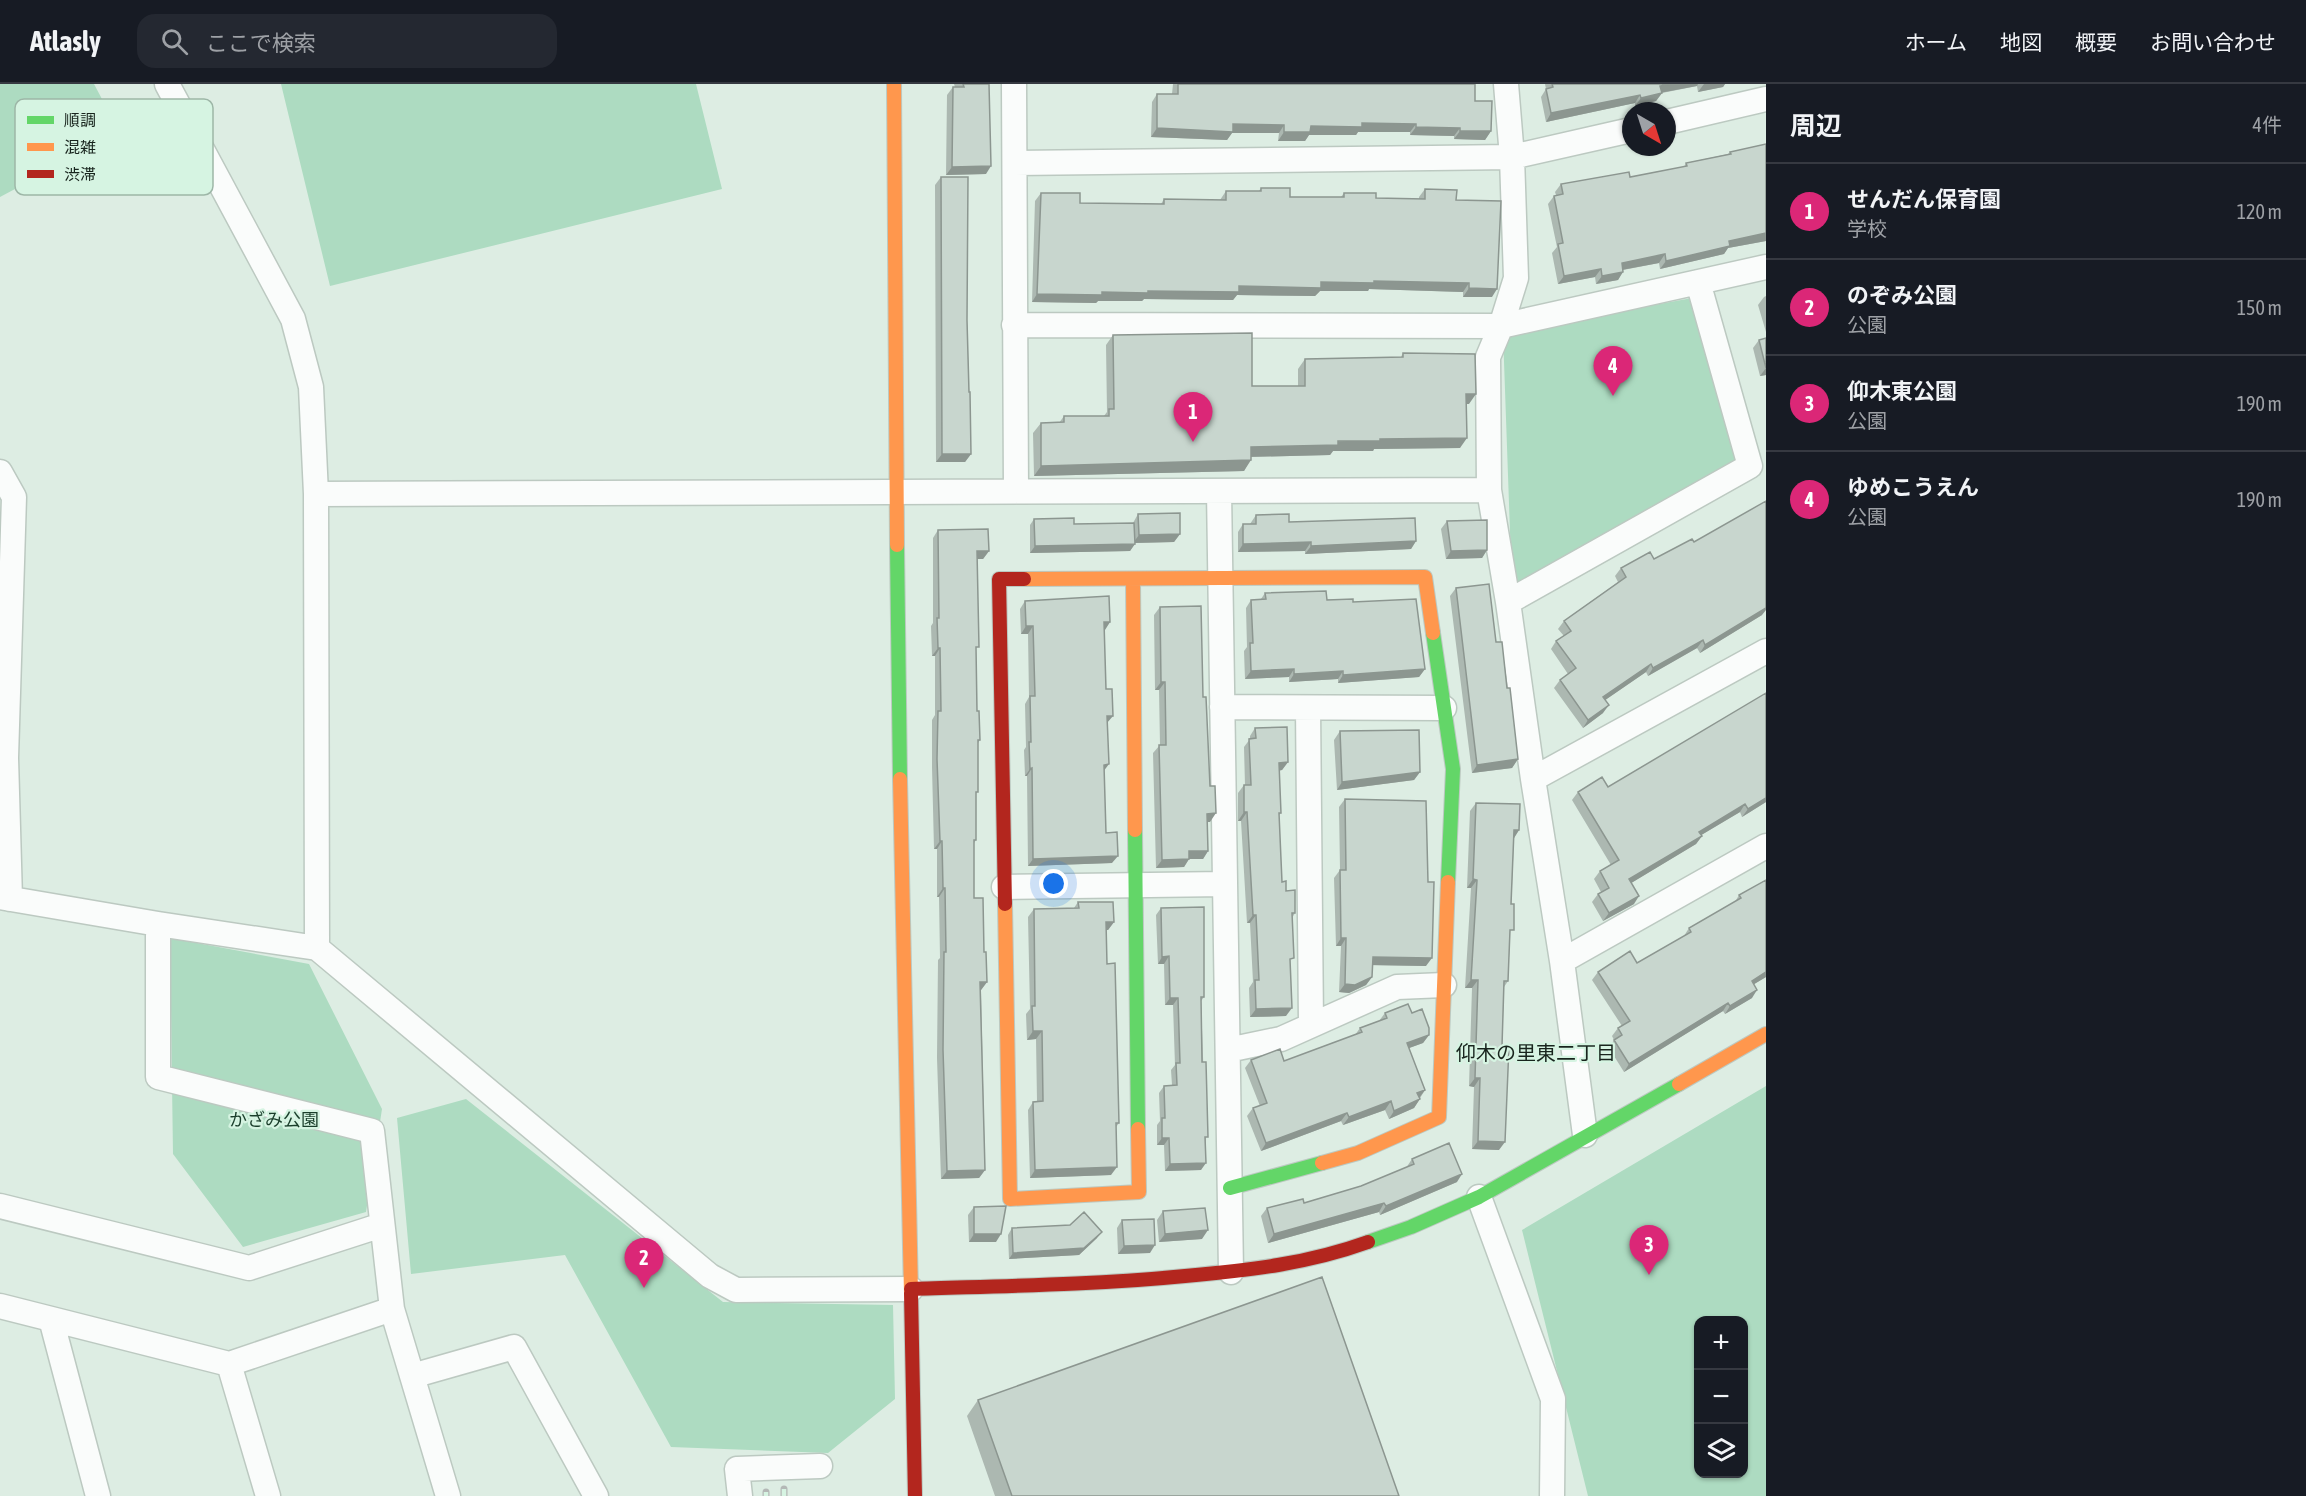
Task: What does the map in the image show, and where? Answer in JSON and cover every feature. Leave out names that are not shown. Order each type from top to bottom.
[{"type":"street","points":[[167,84],[175,99]]},
{"type":"street","points":[[894,84],[897,615],[915,1496]]},
{"type":"street","points":[[1014,84],[1016,491]]},
{"type":"street","points":[[1506,84],[1512,157],[1516,278],[1501,326],[1488,357],[1489,489],[1562,961],[1585,1136]]},
{"type":"street","points":[[1676,120],[1766,99]]},
{"type":"street","points":[[1015,163],[1512,157],[1622,132]]},
{"type":"street","points":[[213,170],[293,320],[311,387],[316,494],[317,948]]},
{"type":"street","points":[[1014,325],[1501,326],[1766,267]]},
{"type":"street","points":[[1508,602],[1750,466],[1698,282]]},
{"type":"street","points":[[0,472],[7,499],[5,898],[317,948],[710,1276],[736,1290],[911,1289],[1114,1283],[1264,1269],[1340,1252],[1411,1227],[1479,1197],[1766,1034]]},
{"type":"street","points":[[316,494],[1489,489]]},
{"type":"street","points":[[1219,491],[1231,1272]]},
{"type":"street","points":[[1133,579],[1139,1192],[1010,1198],[999,579],[1425,577],[1453,769],[1438,1117],[1358,1153],[1230,1188]]},
{"type":"street","points":[[1533,779],[1766,651]]},
{"type":"street","points":[[1222,707],[1444,708]]},
{"type":"street","points":[[1308,708],[1311,1024]]},
{"type":"street","points":[[1562,961],[1766,846]]},
{"type":"street","points":[[1004,887],[1225,884]]},
{"type":"street","points":[[158,924],[158,1077],[372,1131],[392,1309],[448,1496]]},
{"type":"street","points":[[1228,1050],[1281,1039],[1397,987],[1444,984]]},
{"type":"street","points":[[1479,1197],[1553,1399],[1552,1496]]},
{"type":"street","points":[[0,1206],[249,1268],[382,1225]]},
{"type":"street","points":[[0,1306],[229,1364],[392,1309]]},
{"type":"street","points":[[51,1319],[98,1496]]},
{"type":"street","points":[[412,1376],[514,1347],[596,1496]]},
{"type":"street","points":[[229,1364],[268,1496]]},
{"type":"street","points":[[740,1496],[737,1469],[820,1466]]},
{"type":"green space","points":[[0,84],[94,84],[102,99],[15,99],[15,189],[0,197]]},
{"type":"green space","points":[[281,84],[696,84],[722,189],[330,286]]},
{"type":"green space","points":[[1692,298],[1739,460],[1512,589],[1503,333]]},
{"type":"green space","name":"かざみ公園","points":[[170,938],[309,964],[382,1109],[366,1212],[243,1247],[173,1154]]},
{"type":"green space","points":[[1766,1086],[1766,1496],[1588,1496],[1522,1230]]},
{"type":"green space","points":[[466,1099],[723,1302],[893,1305],[895,1399],[828,1453],[671,1447],[565,1255],[411,1274],[397,1118]]},
{"type":"building","points":[[963,84],[989,84],[991,166],[952,167],[953,87],[964,87]]},
{"type":"building","points":[[1178,84],[1475,84],[1475,101],[1492,101],[1491,131],[1416,127],[1416,124],[1362,123],[1362,127],[1311,126],[1310,132],[1284,132],[1284,125],[1233,124],[1233,132],[1157,128],[1157,94],[1178,94]]},
{"type":"building","points":[[1552,84],[1670,84],[1660,86],[1662,93],[1641,98],[1640,95],[1551,113],[1546,89],[1553,87]]},
{"type":"building","points":[[1766,144],[1766,233],[1729,241],[1730,246],[1666,261],[1665,254],[1622,263],[1623,272],[1602,276],[1601,269],[1564,276],[1558,244],[1563,243],[1554,196],[1563,194],[1561,184],[1629,172],[1630,177],[1687,166],[1686,163]]},
{"type":"building","points":[[941,177],[968,177],[967,320],[971,454],[942,454]]},
{"type":"building","points":[[1261,188],[1290,188],[1290,197],[1344,197],[1344,193],[1376,193],[1376,198],[1425,199],[1425,189],[1457,190],[1456,200],[1501,201],[1497,289],[1469,288],[1469,283],[1374,281],[1374,283],[1321,282],[1321,288],[1239,286],[1239,292],[1148,291],[1148,293],[1102,292],[1102,295],[1037,294],[1041,193],[1080,193],[1080,203],[1164,204],[1164,199],[1226,200],[1226,191],[1261,191]]},
{"type":"building","points":[[1252,333],[1252,386],[1305,386],[1305,359],[1403,357],[1403,353],[1475,354],[1476,394],[1466,394],[1467,438],[1380,439],[1380,441],[1338,441],[1338,445],[1251,447],[1251,460],[1041,466],[1041,423],[1064,422],[1064,416],[1109,416],[1109,409],[1114,409],[1113,335]]},
{"type":"building","points":[[1766,338],[1766,368],[1759,340]]},
{"type":"building","points":[[1766,501],[1766,608],[1705,645],[1703,640],[1653,668],[1651,664],[1603,697],[1609,705],[1588,720],[1560,680],[1576,668],[1556,641],[1571,631],[1564,621],[1626,577],[1621,568],[1650,552],[1654,559],[1692,539],[1694,542]]},
{"type":"building","points":[[1180,513],[1180,534],[1139,535],[1138,514]]},
{"type":"building","points":[[1289,514],[1289,522],[1415,518],[1416,541],[1311,546],[1311,542],[1243,544],[1243,524],[1256,524],[1256,515]]},
{"type":"building","points":[[1074,518],[1074,524],[1134,523],[1135,544],[1035,546],[1034,519]]},
{"type":"building","points":[[1487,520],[1487,550],[1451,551],[1447,521]]},
{"type":"building","points":[[988,529],[989,551],[977,551],[979,647],[976,647],[977,711],[979,711],[980,740],[978,740],[976,840],[974,840],[974,898],[983,898],[987,982],[980,982],[985,1170],[947,1171],[943,1050],[945,888],[943,888],[942,841],[940,841],[937,759],[938,711],[941,711],[937,618],[939,618],[938,530]]},
{"type":"building","points":[[1489,584],[1496,642],[1502,642],[1507,688],[1510,688],[1518,759],[1477,765],[1456,588]]},
{"type":"building","points":[[1326,591],[1327,600],[1353,599],[1353,602],[1416,599],[1425,669],[1343,675],[1343,671],[1294,674],[1294,669],[1251,671],[1250,643],[1253,643],[1251,600],[1266,599],[1265,593]]},
{"type":"building","points":[[1109,596],[1110,622],[1104,622],[1106,689],[1112,689],[1113,716],[1107,716],[1109,764],[1104,765],[1106,833],[1117,832],[1118,856],[1033,859],[1032,768],[1030,769],[1029,742],[1031,742],[1030,696],[1035,696],[1033,626],[1026,626],[1025,601]]},
{"type":"building","points":[[1201,606],[1203,697],[1206,697],[1210,786],[1215,786],[1216,813],[1207,814],[1208,851],[1189,851],[1189,859],[1162,860],[1159,745],[1166,745],[1165,682],[1161,682],[1160,607]]},
{"type":"building","points":[[1766,693],[1766,798],[1748,809],[1745,804],[1699,832],[1702,836],[1629,879],[1639,896],[1609,913],[1598,894],[1609,888],[1600,871],[1619,860],[1578,792],[1602,777],[1608,787]]},
{"type":"building","points":[[1287,727],[1288,762],[1279,763],[1281,813],[1279,813],[1282,882],[1286,881],[1286,891],[1295,890],[1295,913],[1292,913],[1294,958],[1290,959],[1292,1008],[1256,1009],[1255,980],[1259,980],[1256,915],[1253,915],[1247,812],[1244,812],[1244,785],[1251,785],[1249,739],[1256,738],[1255,728]]},
{"type":"building","points":[[1419,730],[1420,772],[1342,782],[1340,731]]},
{"type":"building","points":[[1345,799],[1426,801],[1428,882],[1434,882],[1432,958],[1373,957],[1372,977],[1355,985],[1345,984],[1346,938],[1341,938],[1340,870],[1346,870]]},
{"type":"building","points":[[1476,803],[1520,804],[1519,830],[1514,830],[1511,904],[1514,904],[1514,930],[1510,930],[1508,981],[1504,981],[1502,1046],[1509,1046],[1505,1142],[1478,1141],[1480,1078],[1475,1078],[1478,980],[1471,980],[1477,880],[1473,879]]},
{"type":"building","points":[[1766,880],[1766,972],[1752,981],[1757,990],[1730,1006],[1728,1003],[1629,1064],[1614,1040],[1622,1035],[1618,1028],[1630,1021],[1598,972],[1630,951],[1637,963],[1691,932],[1689,928],[1741,898],[1739,895]]},
{"type":"building","points":[[1078,902],[1113,902],[1114,922],[1106,922],[1107,964],[1115,963],[1119,1123],[1116,1123],[1117,1167],[1035,1170],[1033,1102],[1043,1101],[1042,1031],[1033,1031],[1034,909],[1079,908]]},
{"type":"building","points":[[1204,907],[1204,997],[1201,997],[1202,1062],[1206,1062],[1208,1137],[1205,1137],[1206,1163],[1170,1164],[1169,1138],[1162,1138],[1162,1118],[1165,1118],[1164,1086],[1177,1085],[1176,1063],[1180,1063],[1178,998],[1170,998],[1169,956],[1162,957],[1161,908]]},
{"type":"building","points":[[1408,1004],[1412,1013],[1422,1009],[1429,1028],[1429,1035],[1407,1043],[1425,1090],[1417,1093],[1420,1099],[1394,1111],[1391,1101],[1349,1117],[1347,1113],[1266,1143],[1253,1108],[1267,1103],[1251,1060],[1280,1049],[1284,1061],[1362,1032],[1360,1028],[1387,1018],[1385,1013]]},
{"type":"building","points":[[1449,1143],[1462,1174],[1386,1206],[1384,1203],[1274,1234],[1267,1208],[1303,1199],[1304,1203],[1361,1186],[1414,1164],[1412,1159]]},
{"type":"building","points":[[1006,1206],[1001,1234],[974,1234],[974,1207]]},
{"type":"building","points":[[1205,1208],[1208,1230],[1165,1234],[1163,1211]]},
{"type":"building","points":[[1084,1212],[1102,1232],[1084,1248],[1013,1253],[1012,1228],[1070,1225]]},
{"type":"building","points":[[1154,1219],[1155,1245],[1124,1246],[1122,1220]]},
{"type":"building","points":[[1322,1277],[1399,1496],[1012,1496],[978,1400]]},
{"type":"railway","points":[[784,1489],[784,1496]]},
{"type":"traffic: fast","points":[[897,545],[900,779]]},
{"type":"traffic: fast","points":[[1433,633],[1453,769],[1448,882]]},
{"type":"traffic: fast","points":[[1135,830],[1138,1129]]},
{"type":"traffic: fast","points":[[1368,1242],[1411,1227],[1479,1197],[1679,1084]]},
{"type":"traffic: fast","points":[[1230,1188],[1322,1163]]},
{"type":"traffic: slow","points":[[894,84],[897,545]]},
{"type":"traffic: slow","points":[[1024,579],[1425,577],[1433,633]]},
{"type":"traffic: slow","points":[[1133,579],[1135,830]]},
{"type":"traffic: slow","points":[[900,779],[911,1293]]},
{"type":"traffic: slow","points":[[1322,1163],[1358,1153],[1439,1117],[1448,882]]},
{"type":"traffic: slow","points":[[1005,904],[1010,1199],[1139,1192],[1138,1129]]},
{"type":"traffic: slow","points":[[1679,1084],[1766,1034]]},
{"type":"traffic: jam","points":[[1005,904],[999,579],[1024,579]]},
{"type":"traffic: jam","points":[[911,1289],[1082,1283],[1209,1274],[1300,1261],[1368,1242]]},
{"type":"traffic: jam","points":[[911,1293],[915,1496]]},
{"type":"place","name":"ゆめこうえん","points":[[1613,396]]},
{"type":"place","name":"せんだん保育園","points":[[1193,442]]},
{"type":"place","name":"仰木東公園","points":[[1649,1275]]},
{"type":"place","name":"のぞみ公園","points":[[644,1288]]},
{"type":"district","name":"仰木の里東二丁目","points":[[1536,1052]]}]
